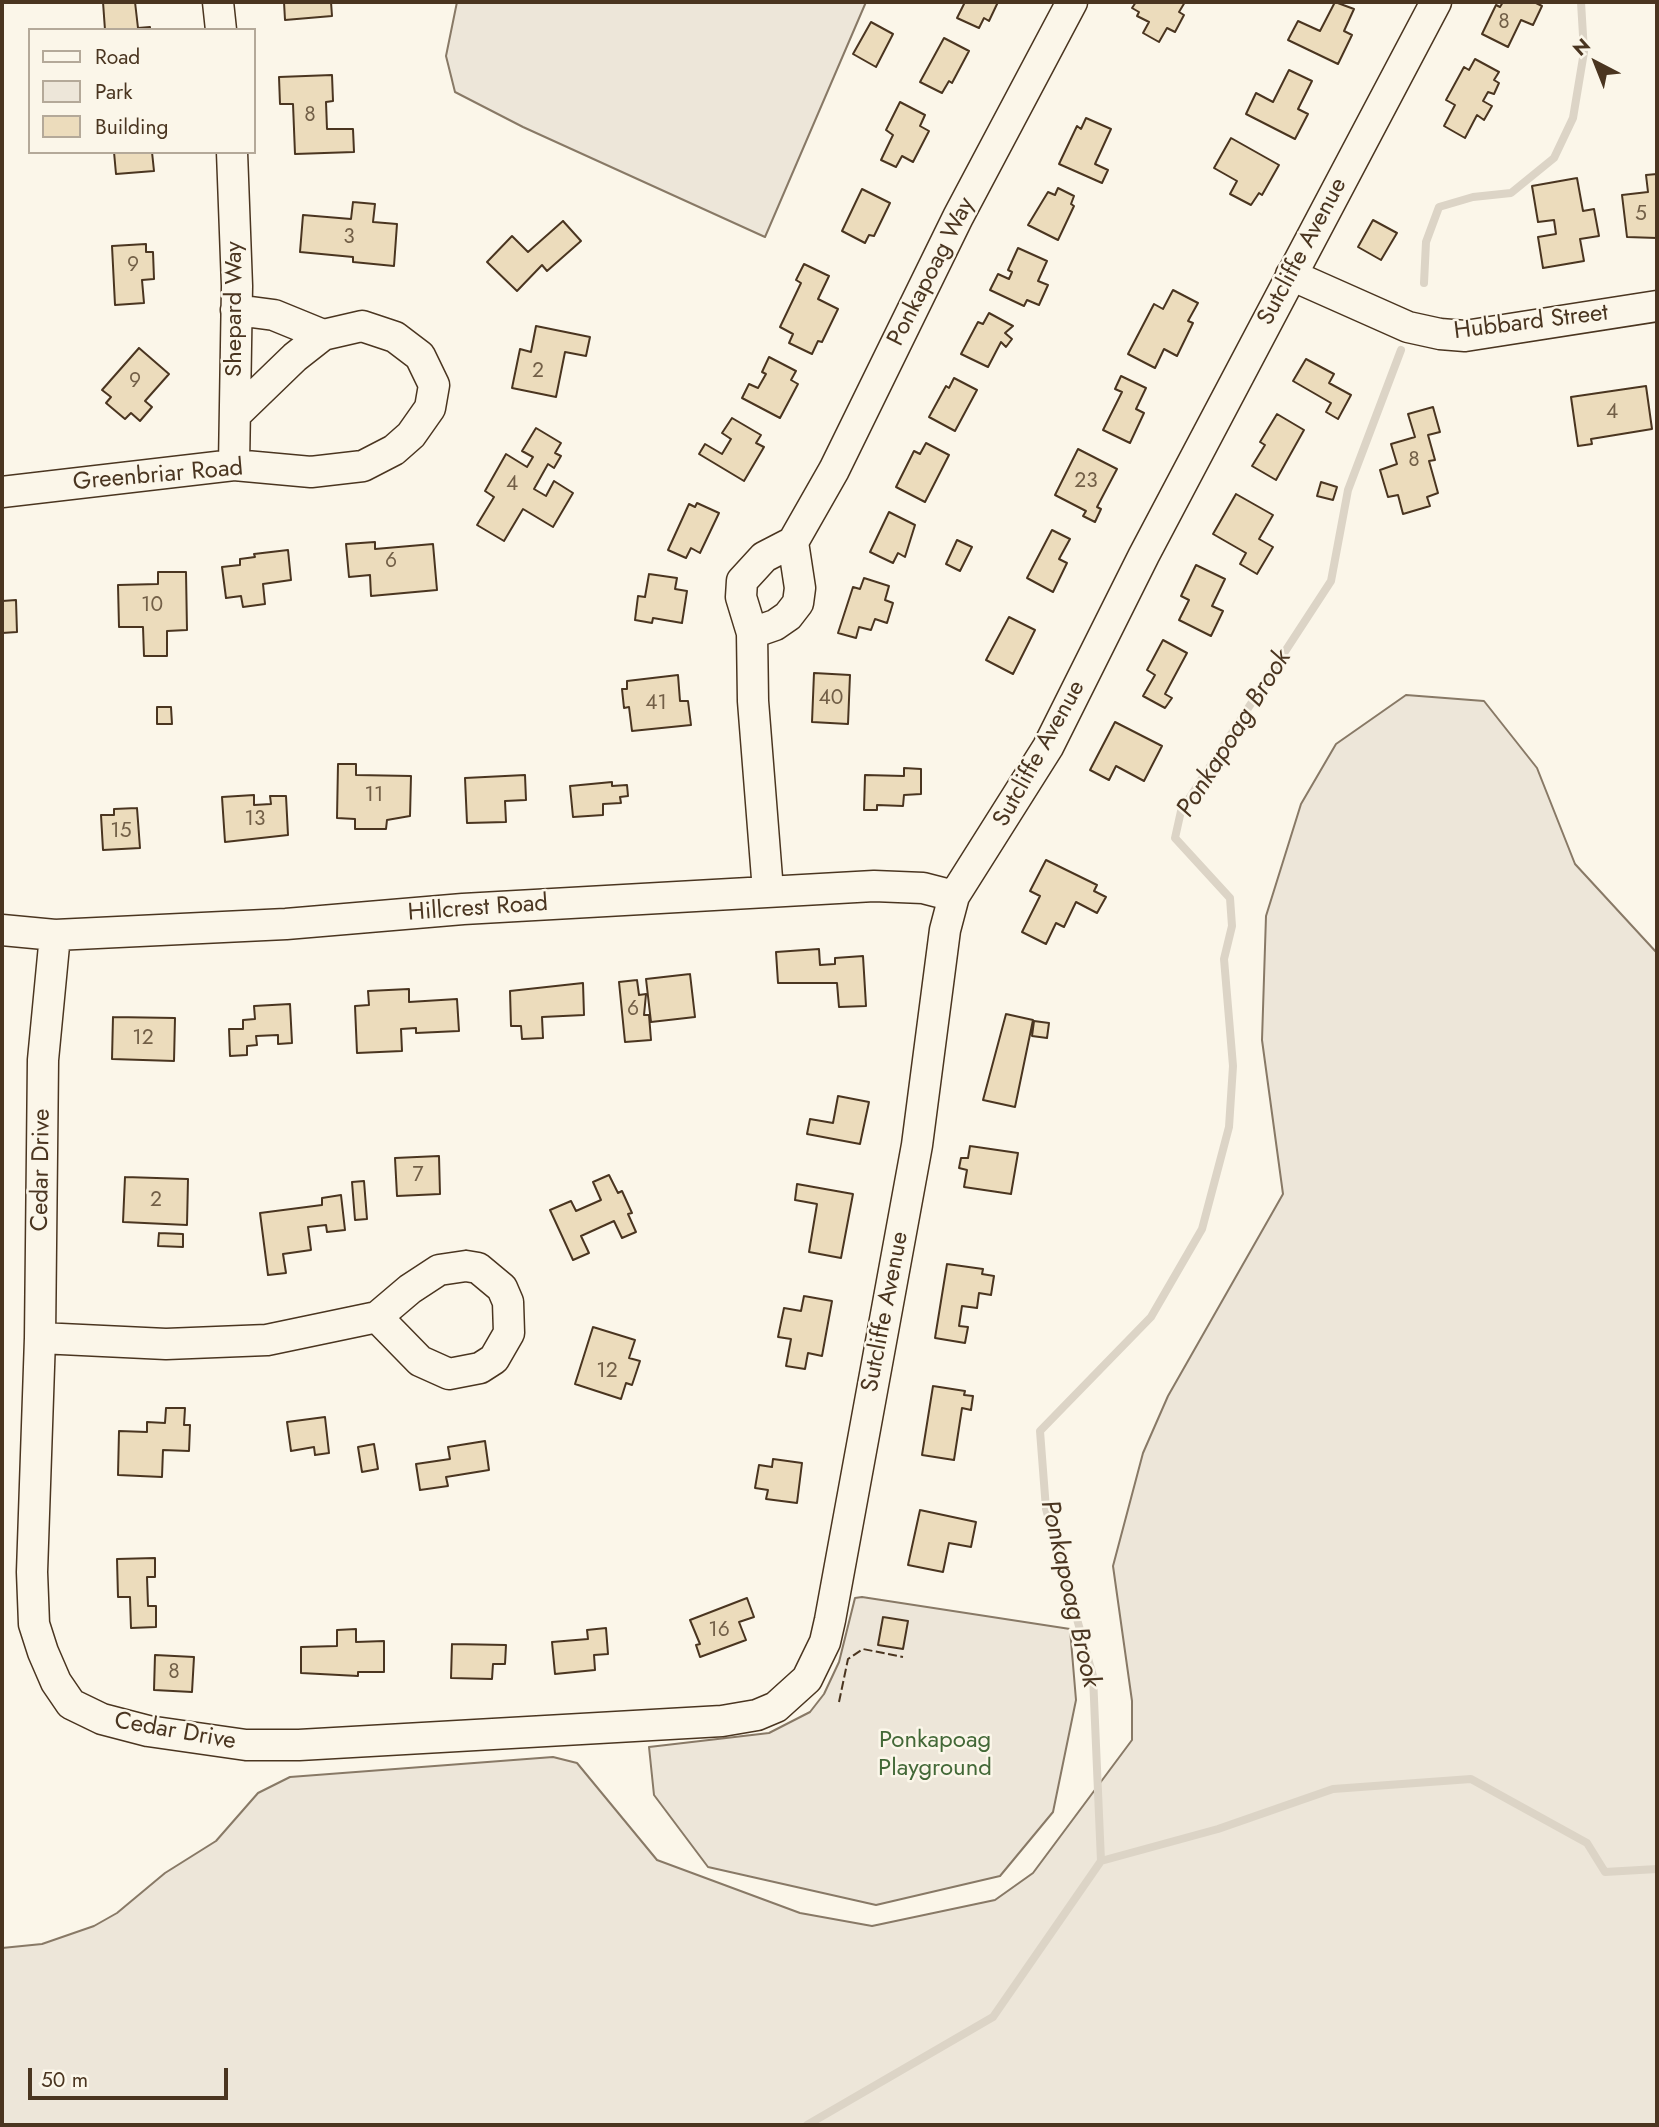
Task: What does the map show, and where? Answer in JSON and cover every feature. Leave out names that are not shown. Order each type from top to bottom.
[{"type":"street","points":[[218,2],[221,28]]},
{"type":"street","name":"Ponkapoag Way","points":[[793,542],[834,470],[958,217],[1072,2]]},
{"type":"street","name":"Sutcliffe Avenue","points":[[839,1571],[917,1146],[945,930],[954,896],[1048,747],[1290,275],[1436,2]]},
{"type":"street","name":"Shepard Way","points":[[232,154],[236,310],[234,465]]},
{"type":"street","name":"Hubbard Street","points":[[1290,275],[1408,327],[1440,334],[1465,335],[1657,306]]},
{"type":"street","points":[[236,310],[274,315],[323,335]]},
{"type":"street","name":"Greenbriar Road","points":[[2,492],[234,465],[311,472],[363,466],[394,450],[411,435],[430,408],[433,385],[420,356],[395,337],[362,327],[323,335],[295,357],[234,415]]},
{"type":"street","points":[[752,633],[782,620],[798,603],[800,588],[793,542],[764,557],[742,582],[741,597],[752,633],[753,701],[768,891]]},
{"type":"street","name":"Hillcrest Road","points":[[2,930],[55,935],[286,924],[463,909],[874,886],[923,888],[954,896]]},
{"type":"street","name":"Cedar Drive","points":[[55,935],[43,1060],[40,1338],[33,1469],[34,1624],[56,1682],[71,1704],[102,1719],[149,1731],[246,1745],[722,1721],[757,1715],[793,1695],[817,1662],[825,1642],[839,1571]]},
{"type":"street","points":[[40,1338],[166,1344],[267,1340],[377,1317]]},
{"type":"green space","points":[[457,2],[866,2],[765,237],[523,127],[455,92],[446,56]]},
{"type":"green space","points":[[1406,695],[1484,701],[1537,768],[1575,864],[1657,953],[1657,2125],[2,2125],[2,1948],[42,1944],[94,1926],[117,1913],[165,1873],[216,1841],[258,1793],[290,1777],[553,1757],[577,1763],[657,1860],[800,1913],[872,1926],[995,1900],[1033,1873],[1132,1740],[1132,1701],[1113,1566],[1143,1453],[1168,1396],[1283,1194],[1262,1040],[1266,916],[1301,804],[1336,744]]},
{"type":"green space","name":"Ponkapoag Playground","points":[[855,1598],[1070,1629],[1076,1700],[1053,1812],[1000,1876],[876,1905],[708,1867],[654,1795],[649,1747],[769,1733],[810,1712],[824,1694],[839,1662]]},
{"type":"building","points":[[103,2],[135,2],[138,28],[105,28]]},
{"type":"building","points":[[284,2],[331,2],[332,16],[285,20]]},
{"type":"building","points":[[965,2],[998,2],[989,21],[984,18],[979,28],[957,18]]},
{"type":"building","points":[[1136,2],[1185,2],[1179,12],[1184,15],[1175,32],[1167,28],[1159,42],[1143,33],[1149,22],[1137,16],[1139,12],[1132,8]]},
{"type":"building","points":[[1335,2],[1354,9],[1344,31],[1352,35],[1338,64],[1288,40],[1298,21],[1320,31]]},
{"type":"building","points":[[1503,2],[1534,2],[1542,6],[1533,25],[1521,20],[1508,47],[1482,34],[1496,5],[1500,7]]},
{"type":"building","points":[[871,22],[893,34],[876,67],[853,54]]},
{"type":"building","points":[[944,38],[969,51],[952,83],[949,81],[942,93],[920,82]]},
{"type":"building","points":[[1475,59],[1499,72],[1494,80],[1499,83],[1494,94],[1488,92],[1483,101],[1492,106],[1484,120],[1477,115],[1465,138],[1444,126],[1455,105],[1446,100],[1464,67],[1469,70]]},
{"type":"building","points":[[1289,70],[1312,81],[1298,109],[1308,114],[1295,139],[1246,114],[1256,93],[1273,102]]},
{"type":"building","points":[[332,75],[333,101],[326,102],[327,129],[353,129],[354,152],[295,154],[293,104],[280,104],[279,77]]},
{"type":"building","points":[[900,102],[925,115],[920,126],[929,131],[913,162],[902,156],[896,167],[881,160],[893,135],[886,130]]},
{"type":"building","points":[[1086,118],[1111,129],[1095,164],[1108,170],[1102,183],[1059,164],[1077,126],[1081,129]]},
{"type":"building","points":[[1231,138],[1279,165],[1262,195],[1259,193],[1251,205],[1230,194],[1237,181],[1214,168]]},
{"type":"building","points":[[114,154],[152,154],[154,171],[116,174]]},
{"type":"building","points":[[1657,174],[1657,238],[1627,237],[1622,195],[1648,192],[1646,175]]},
{"type":"building","points":[[1577,178],[1583,211],[1594,209],[1599,236],[1580,239],[1584,261],[1543,268],[1538,237],[1556,234],[1554,220],[1538,222],[1532,186]]},
{"type":"building","points":[[1058,188],[1074,196],[1071,204],[1074,206],[1058,240],[1028,225],[1048,192],[1055,195]]},
{"type":"building","points":[[862,189],[890,203],[874,236],[869,235],[865,243],[842,231]]},
{"type":"building","points":[[353,202],[375,204],[373,222],[397,224],[394,266],[353,262],[353,257],[300,252],[303,215],[351,219]]},
{"type":"building","points":[[1373,220],[1397,233],[1381,260],[1358,247]]},
{"type":"building","points":[[563,221],[581,241],[547,271],[542,265],[517,291],[487,262],[512,236],[528,252]]},
{"type":"building","points":[[146,244],[146,252],[153,252],[154,279],[142,280],[144,303],[115,305],[112,246]]},
{"type":"building","points":[[1018,248],[1047,261],[1038,281],[1048,285],[1039,305],[1027,300],[1024,306],[990,290],[998,274],[1009,279],[1012,272],[1008,270]]},
{"type":"building","points":[[804,264],[829,276],[818,299],[838,309],[822,342],[818,341],[812,354],[789,343],[793,334],[780,327],[801,283],[796,280]]},
{"type":"building","points":[[1173,290],[1198,303],[1188,321],[1193,323],[1177,356],[1164,349],[1155,368],[1128,354],[1154,304],[1163,309]]},
{"type":"building","points":[[989,313],[1013,326],[1005,333],[1012,339],[1006,347],[1001,342],[988,367],[961,354],[978,322],[983,324]]},
{"type":"building","points":[[536,326],[590,337],[586,356],[565,352],[556,397],[512,388],[520,349],[531,352]]},
{"type":"building","points":[[139,348],[169,374],[145,401],[152,407],[140,421],[131,413],[125,419],[106,403],[111,397],[102,390]]},
{"type":"building","points":[[769,357],[796,371],[791,380],[798,384],[780,418],[742,398],[749,384],[758,388],[766,374],[762,372]]},
{"type":"building","points":[[1306,359],[1334,374],[1329,383],[1351,395],[1338,419],[1326,412],[1331,403],[1293,381]]},
{"type":"building","points":[[1121,376],[1146,388],[1136,409],[1144,413],[1130,443],[1103,430],[1122,392],[1115,389]]},
{"type":"building","points":[[954,378],[977,390],[955,431],[929,417],[946,386],[949,388]]},
{"type":"building","points":[[1646,386],[1652,429],[1591,439],[1592,444],[1578,446],[1571,397]]},
{"type":"building","points":[[1433,407],[1440,432],[1428,435],[1435,460],[1429,461],[1438,493],[1427,497],[1430,506],[1403,514],[1398,495],[1388,497],[1380,470],[1397,464],[1391,444],[1415,437],[1408,414]]},
{"type":"building","points":[[1277,414],[1304,430],[1276,480],[1252,466],[1265,445],[1260,442]]},
{"type":"building","points":[[732,418],[761,435],[756,443],[764,447],[744,481],[699,454],[705,444],[722,454],[731,439],[722,433]]},
{"type":"building","points":[[536,428],[561,443],[555,453],[561,456],[554,468],[548,464],[534,489],[546,496],[554,481],[573,493],[553,527],[523,509],[504,541],[477,525],[494,497],[485,491],[506,454],[527,467],[533,457],[522,451]]},
{"type":"building","points":[[926,443],[949,455],[925,502],[896,487],[914,451],[920,454]]},
{"type":"building","points":[[1078,449],[1117,469],[1097,507],[1101,509],[1095,522],[1083,516],[1086,511],[1055,495]]},
{"type":"building","points":[[1321,482],[1337,487],[1333,500],[1317,496]]},
{"type":"building","points":[[1236,494],[1273,515],[1259,539],[1273,547],[1257,574],[1240,564],[1246,553],[1213,534]]},
{"type":"building","points":[[697,503],[719,513],[700,553],[691,548],[686,558],[668,550],[689,504],[695,507]]},
{"type":"building","points":[[889,512],[915,525],[905,557],[898,553],[893,563],[870,552]]},
{"type":"building","points":[[1052,530],[1070,539],[1059,559],[1067,563],[1053,592],[1027,578]]},
{"type":"building","points":[[957,540],[972,547],[960,571],[946,564]]},
{"type":"building","points":[[375,542],[375,549],[433,544],[437,590],[371,596],[370,575],[349,577],[346,544]]},
{"type":"building","points":[[288,550],[291,580],[263,584],[265,604],[243,607],[241,596],[226,598],[222,567],[240,565],[240,559],[255,557],[254,554]]},
{"type":"building","points":[[1196,565],[1225,579],[1212,606],[1223,611],[1211,636],[1179,620],[1189,600],[1181,596]]},
{"type":"building","points":[[158,572],[186,572],[187,630],[167,631],[167,656],[144,656],[143,627],[119,627],[118,585],[158,584]]},
{"type":"building","points":[[649,574],[677,578],[675,589],[687,591],[682,623],[653,618],[652,623],[635,620],[638,596],[645,597]]},
{"type":"building","points":[[864,578],[889,586],[885,600],[893,603],[887,623],[875,619],[871,630],[859,627],[856,638],[838,633],[853,587],[860,589]]},
{"type":"building","points":[[16,600],[17,632],[2,633],[2,601]]},
{"type":"building","points":[[1009,617],[1035,630],[1013,674],[986,660]]},
{"type":"building","points":[[1163,640],[1187,653],[1165,694],[1172,698],[1165,708],[1143,696],[1155,675],[1147,670]]},
{"type":"building","points":[[814,673],[850,675],[848,724],[812,722]]},
{"type":"building","points":[[678,675],[680,701],[688,701],[691,725],[632,731],[629,707],[624,708],[622,689],[627,689],[627,681]]},
{"type":"building","points":[[157,707],[171,707],[172,724],[157,724]]},
{"type":"building","points":[[1115,722],[1162,746],[1144,781],[1116,766],[1109,780],[1090,770]]},
{"type":"building","points":[[338,764],[356,764],[356,775],[411,776],[410,816],[387,820],[386,829],[355,829],[355,819],[337,818]]},
{"type":"building","points":[[904,768],[921,769],[921,794],[904,795],[903,806],[877,805],[877,810],[864,810],[865,775],[904,776]]},
{"type":"building","points":[[525,775],[526,800],[505,801],[506,822],[467,823],[465,778]]},
{"type":"building","points":[[612,782],[612,786],[627,785],[628,796],[620,797],[621,803],[603,804],[603,815],[573,817],[570,786]]},
{"type":"building","points":[[254,795],[254,805],[271,804],[270,796],[286,796],[288,835],[225,842],[222,797]]},
{"type":"building","points":[[137,808],[140,848],[103,850],[101,815],[114,815],[114,809]]},
{"type":"building","points":[[1046,860],[1097,885],[1094,891],[1106,897],[1097,913],[1076,902],[1064,927],[1056,923],[1046,944],[1022,932],[1040,896],[1030,891]]},
{"type":"building","points":[[819,949],[820,965],[835,964],[835,958],[863,956],[866,1006],[839,1007],[837,983],[778,983],[776,952]]},
{"type":"building","points":[[690,974],[695,1017],[651,1022],[646,979]]},
{"type":"building","points":[[637,980],[639,995],[646,994],[644,1015],[649,1015],[651,1040],[625,1042],[619,982]]},
{"type":"building","points":[[583,983],[584,1015],[542,1017],[543,1038],[522,1039],[521,1026],[511,1026],[510,991]]},
{"type":"building","points":[[409,989],[409,1002],[457,999],[459,1031],[416,1033],[416,1028],[401,1029],[402,1051],[357,1053],[355,1006],[369,1005],[368,991]]},
{"type":"building","points":[[290,1004],[292,1043],[278,1044],[278,1035],[256,1036],[257,1045],[247,1046],[247,1055],[230,1056],[229,1029],[243,1029],[243,1020],[255,1019],[254,1006]]},
{"type":"building","points":[[1006,1014],[1033,1020],[1015,1107],[983,1100]]},
{"type":"building","points":[[113,1017],[175,1018],[174,1061],[112,1059]]},
{"type":"building","points":[[1034,1021],[1049,1023],[1047,1038],[1032,1036]]},
{"type":"building","points":[[838,1096],[869,1102],[860,1144],[807,1134],[810,1119],[833,1123]]},
{"type":"building","points":[[970,1146],[1018,1153],[1011,1194],[964,1187],[967,1170],[959,1168],[961,1158],[968,1158]]},
{"type":"building","points":[[439,1156],[440,1194],[397,1196],[395,1158]]},
{"type":"building","points":[[609,1175],[618,1193],[622,1191],[632,1213],[628,1214],[636,1232],[622,1238],[614,1221],[581,1236],[589,1253],[573,1260],[550,1210],[571,1201],[576,1211],[601,1200],[593,1182]]},
{"type":"building","points":[[125,1177],[188,1179],[187,1225],[123,1222]]},
{"type":"building","points":[[364,1181],[367,1219],[355,1220],[352,1182]]},
{"type":"building","points":[[797,1184],[853,1194],[841,1258],[809,1252],[817,1204],[795,1200]]},
{"type":"building","points":[[341,1195],[345,1230],[327,1232],[326,1225],[308,1227],[311,1250],[283,1254],[286,1273],[268,1275],[260,1213],[322,1205],[322,1198]]},
{"type":"building","points":[[159,1233],[183,1234],[183,1247],[158,1246]]},
{"type":"building","points":[[947,1264],[983,1269],[982,1274],[994,1276],[991,1295],[979,1293],[977,1308],[962,1306],[959,1326],[968,1327],[965,1343],[935,1338]]},
{"type":"building","points":[[804,1296],[832,1301],[822,1356],[808,1353],[805,1369],[786,1366],[791,1339],[778,1337],[784,1308],[801,1311]]},
{"type":"building","points":[[593,1327],[635,1340],[629,1358],[640,1361],[632,1385],[626,1383],[621,1399],[575,1384]]},
{"type":"building","points":[[933,1386],[965,1391],[964,1395],[973,1396],[971,1410],[962,1408],[954,1460],[922,1455]]},
{"type":"building","points":[[166,1408],[185,1408],[184,1425],[190,1425],[189,1451],[163,1450],[162,1477],[118,1475],[119,1431],[147,1432],[147,1422],[165,1423]]},
{"type":"building","points":[[325,1417],[329,1453],[315,1455],[314,1447],[291,1451],[287,1422]]},
{"type":"building","points":[[485,1441],[489,1470],[446,1477],[448,1486],[420,1490],[416,1464],[450,1459],[448,1447]]},
{"type":"building","points":[[374,1444],[378,1469],[362,1472],[358,1447]]},
{"type":"building","points":[[773,1459],[802,1463],[797,1503],[766,1499],[768,1490],[755,1488],[759,1465],[772,1467]]},
{"type":"building","points":[[920,1510],[976,1522],[971,1547],[949,1543],[943,1572],[908,1565]]},
{"type":"building","points":[[155,1558],[155,1577],[147,1577],[148,1606],[156,1606],[156,1627],[131,1628],[130,1597],[118,1597],[117,1559]]},
{"type":"building","points":[[747,1598],[754,1617],[739,1622],[746,1640],[700,1657],[696,1645],[700,1644],[690,1620]]},
{"type":"building","points":[[883,1617],[908,1621],[903,1649],[878,1645]]},
{"type":"building","points":[[606,1628],[608,1654],[594,1655],[595,1670],[555,1674],[552,1642],[588,1639],[587,1630]]},
{"type":"building","points":[[356,1629],[356,1642],[384,1641],[384,1672],[358,1672],[358,1676],[301,1673],[301,1647],[337,1646],[337,1630]]},
{"type":"building","points":[[452,1644],[506,1645],[505,1664],[493,1664],[492,1679],[451,1678]]},
{"type":"building","points":[[155,1655],[194,1657],[192,1692],[154,1690]]},
{"type":"waterway","name":"Ponkapoag Brook","points":[[1424,283],[1426,242],[1439,207],[1473,197],[1511,193],[1554,158],[1573,118],[1584,52],[1581,2]]},
{"type":"waterway","name":"Ponkapoag Brook","points":[[807,2125],[993,2017],[1101,1861],[1093,1676],[1046,1509],[1040,1431],[1151,1317],[1202,1229],[1229,1127],[1233,1066],[1224,959],[1232,926],[1230,898],[1175,838],[1181,811],[1331,581],[1348,490],[1401,350]]},
{"type":"waterway","points":[[1101,1861],[1218,1829],[1333,1789],[1471,1779],[1587,1843],[1605,1872],[1657,1869]]},
{"type":"fence","points":[[839,1702],[848,1659],[863,1649],[903,1657]]}]
